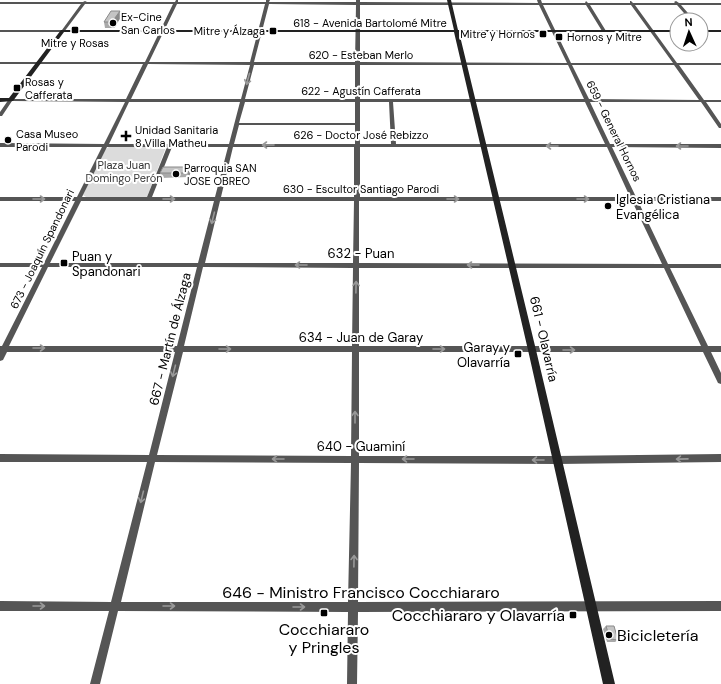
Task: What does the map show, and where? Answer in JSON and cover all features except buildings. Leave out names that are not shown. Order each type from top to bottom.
[{"type":"main road","name":"661 - Olavarría","points":[[450,2],[609,684]]},
{"type":"main road","name":"618 - Avenida Bartolomé Mitre","points":[[63,31],[669,31]]},
{"type":"main road","points":[[11,100],[63,31]]},
{"type":"main road","points":[[709,31],[721,31]]},
{"type":"main road","name":"622 - Agustín Cafferata","points":[[0,100],[11,100]]},
{"type":"street","points":[[0,31],[63,31],[85,2]]},
{"type":"street","name":"673 - Joaquín Spandonari","points":[[0,358],[2,348],[46,265],[177,2]]},
{"type":"street","name":"667 - Martín de Álzaga","points":[[95,684],[267,2]]},
{"type":"street","points":[[352,684],[358,145],[358,2]]},
{"type":"street","name":"659 - General Hornos","points":[[540,2],[721,381]]},
{"type":"street","points":[[586,2],[604,31]]},
{"type":"street","points":[[631,2],[721,127]]},
{"type":"street","points":[[677,2],[685,12]]},
{"type":"street","points":[[0,3],[721,2]]},
{"type":"street","name":"620 - Esteban Merlo","points":[[0,63],[721,64]]},
{"type":"street","points":[[0,115],[11,100]]},
{"type":"street","name":"622 - Agustín Cafferata","points":[[11,100],[721,101]]},
{"type":"street","points":[[391,101],[394,145]]},
{"type":"street","points":[[236,124],[357,124]]},
{"type":"street","name":"626 - Doctor José Rebizzo","points":[[0,145],[721,146]]},
{"type":"street","points":[[149,199],[170,145]]},
{"type":"street","name":"630 - Escultor Santiago Parodi","points":[[0,198],[721,199]]},
{"type":"street","name":"632 - Puan","points":[[0,265],[721,266]]},
{"type":"street","name":"634 - Juan de Garay","points":[[2,348],[532,350],[721,349]]},
{"type":"street","name":"640 - Guaminí","points":[[0,458],[557,460],[721,458]]},
{"type":"street","name":"646 - Ministro Francisco Cocchiararo","points":[[0,606],[721,606]]},
{"type":"green space","name":"Plaza Juan Domingo Perón","points":[[109,147],[166,147],[147,197],[86,197],[83,195],[106,149]]},
{"type":"place","name":"Ex-Cine San Carlos","points":[[113,23]]},
{"type":"place","name":"Mitre y Rosas","points":[[75,30]]},
{"type":"place","name":"Mitre y Álzaga","points":[[273,31]]},
{"type":"place","name":"Mitre y Hornos","points":[[543,34]]},
{"type":"place","name":"Hornos y Mitre","points":[[559,37]]},
{"type":"place","name":"Rosas y Cafferata","points":[[17,88]]},
{"type":"place","name":"Unidad Sanitaria 8 Villa Matheu","points":[[126,136]]},
{"type":"place","name":"Casa Museo Parodi","points":[[8,140]]},
{"type":"place","name":"Parroquia SAN JOSE OBREO","points":[[176,174]]},
{"type":"place","name":"Iglesia Cristiana Evangélica","points":[[608,206]]},
{"type":"place","name":"Puan y Spandonari","points":[[64,263]]},
{"type":"place","name":"Garay y Olavarría","points":[[518,354]]},
{"type":"place","name":"Cocchiararo y Pringles","points":[[324,613]]},
{"type":"place","name":"Cocchiararo y Olavarría","points":[[573,615]]},
{"type":"place","name":"Bicicletería","points":[[609,635]]}]
